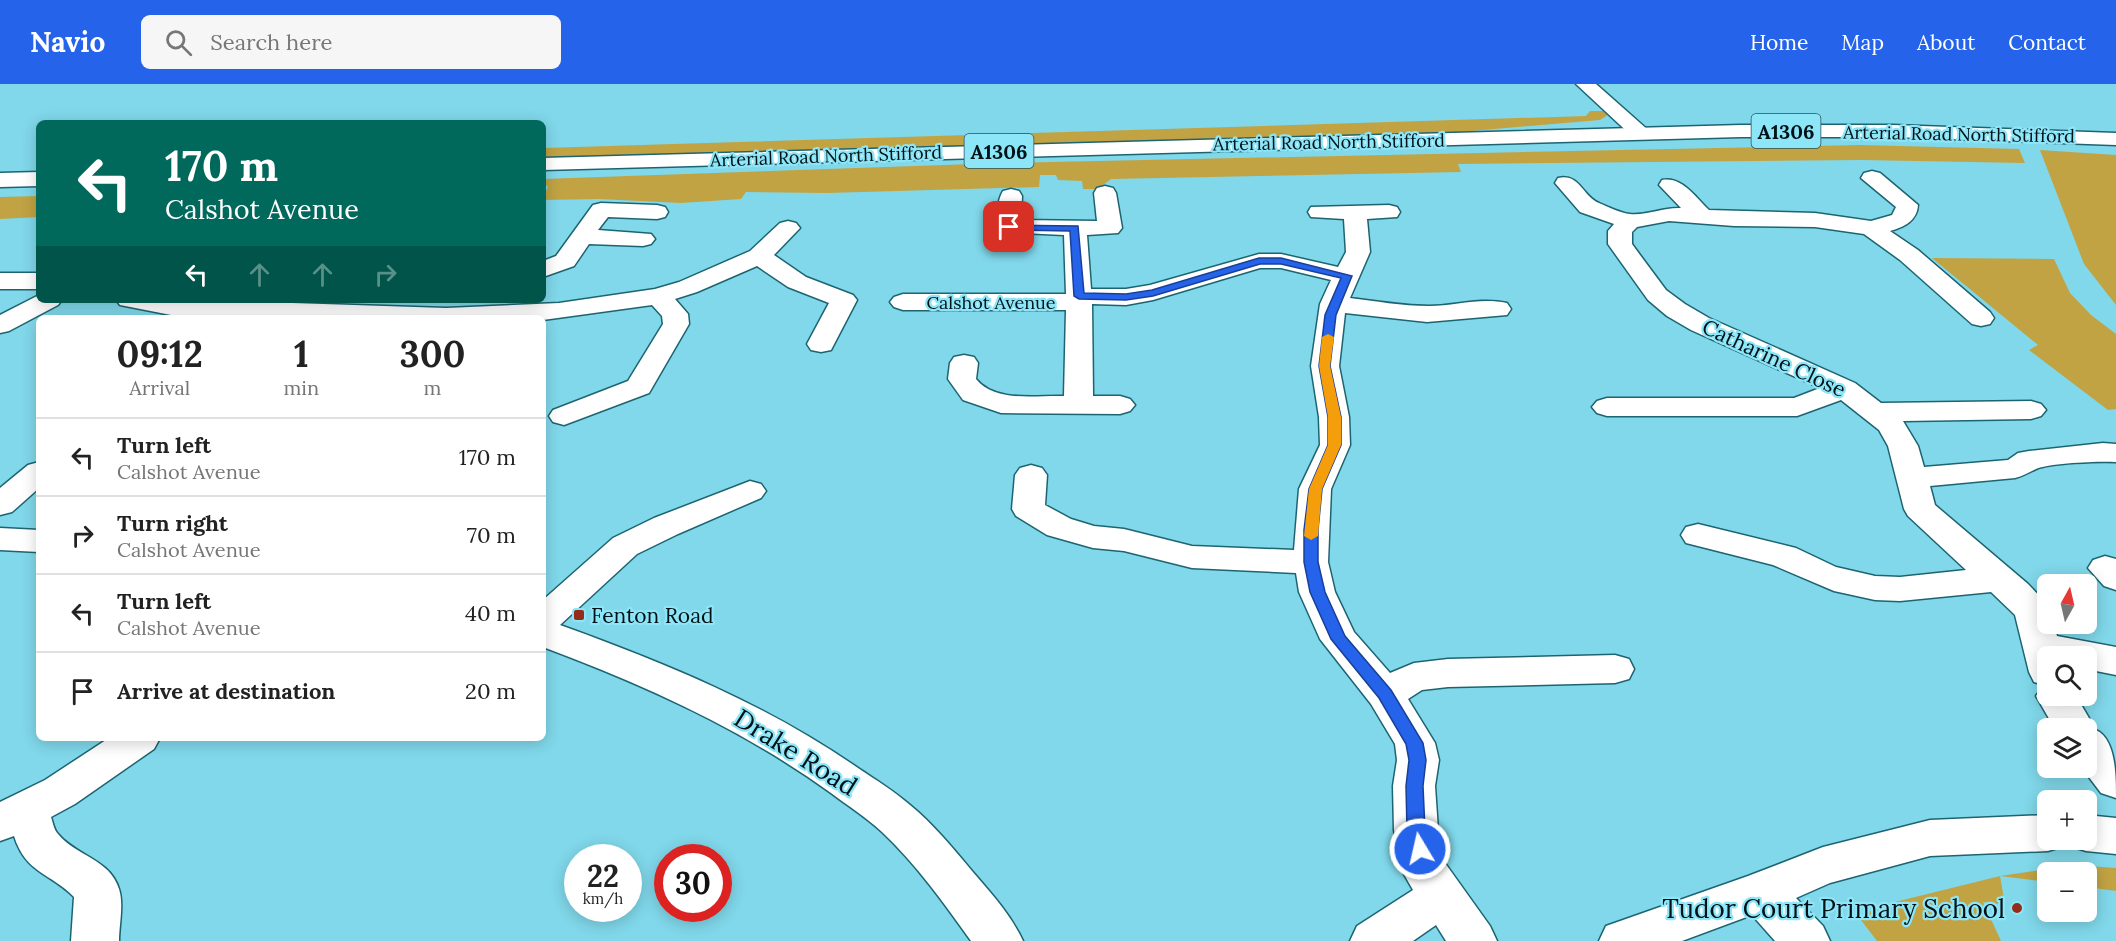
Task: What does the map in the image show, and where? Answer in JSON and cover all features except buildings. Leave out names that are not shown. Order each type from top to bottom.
[{"type":"street","points":[[1585,84],[1641,134]]},
{"type":"street","name":"Arterial Road North Stifford","points":[[546,164],[1641,134],[1883,131],[2116,139]]},
{"type":"street","points":[[1566,183],[1588,207],[1629,222],[1669,214],[1734,219],[1815,220],[1871,228],[1891,224],[1905,216],[1907,205],[1872,178]]},
{"type":"street","points":[[0,180],[36,179]]},
{"type":"street","points":[[1670,185],[1702,216]]},
{"type":"street","points":[[1011,196],[1009,227],[1110,228],[1105,193]]},
{"type":"street","points":[[546,269],[565,261],[601,210],[657,212]]},
{"type":"street","points":[[1319,212],[1389,212]]},
{"type":"street","points":[[1354,212],[1358,233],[1358,252],[1340,290],[1324,366],[1334,417],[1335,445],[1315,489],[1311,562],[1317,592],[1339,639],[1385,694],[1414,743],[1418,760],[1414,786],[1416,830],[1424,869],[1473,941]]},
{"type":"street","name":"Catharine Close","points":[[1629,222],[1620,231],[1620,244],[1657,295],[1676,310],[1700,324],[1845,388],[1878,412],[1891,425],[1901,441],[1912,476],[1916,501],[1924,514],[2015,593],[2032,611],[2041,646]]},
{"type":"street","points":[[457,315],[507,307],[559,311],[658,296],[688,287],[759,256],[788,228]]},
{"type":"street","name":"Calshot Avenue","points":[[1075,228],[1079,299],[1078,404]]},
{"type":"street","points":[[1871,228],[1909,255],[1981,318]]},
{"type":"street","points":[[581,237],[644,239]]},
{"type":"street","points":[[759,256],[797,282],[844,300],[821,344]]},
{"type":"street","name":"Calshot Avenue","points":[[903,302],[1126,297],[1153,292],[1259,261],[1281,261],[1340,290],[1427,314],[1498,309]]},
{"type":"street","points":[[0,281],[36,281]]},
{"type":"street","points":[[564,416],[648,392],[668,337],[676,324],[675,314],[658,296]]},
{"type":"street","points":[[0,325],[43,303]]},
{"type":"street","points":[[175,303],[221,314],[262,305],[386,307],[433,315]]},
{"type":"street","points":[[964,363],[962,379],[973,394],[1001,404],[1120,405]]},
{"type":"street","points":[[1607,407],[1797,407],[1845,388]]},
{"type":"street","points":[[1878,412],[2031,410]]},
{"type":"street","points":[[1912,476],[1937,477],[1976,471],[2015,469],[2029,460],[2103,452],[2116,453]]},
{"type":"street","points":[[0,505],[36,475]]},
{"type":"street","points":[[1031,475],[1028,509],[1059,527],[1092,537],[1124,540],[1192,557],[1311,562]]},
{"type":"street","points":[[546,617],[625,546],[666,525],[750,491]]},
{"type":"street","points":[[1698,535],[1784,556],[1824,575],[1847,583],[1875,588],[1900,589],[1998,579]]},
{"type":"street","points":[[0,539],[36,541]]},
{"type":"street","name":"Drake Road","points":[[546,634],[630,664],[692,690],[760,725],[829,768],[898,821],[961,890],[999,941]]},
{"type":"street","points":[[2097,661],[2116,661]]},
{"type":"street","points":[[1385,694],[1414,677],[1448,673],[1615,669]]},
{"type":"street","points":[[95,941],[97,891],[80,873],[54,859],[13,816],[60,792],[136,741]]},
{"type":"street","points":[[2097,757],[2116,781]]},
{"type":"street","points":[[1623,941],[1760,892],[1822,867],[1930,838],[2037,833]]},
{"type":"street","points":[[2097,834],[2116,836]]},
{"type":"street","points":[[1760,892],[1806,941]]},
{"type":"street","points":[[1374,941],[1441,896]]},
{"type":"shaded area","points":[[1590,111],[1614,111],[1600,120],[1437,134],[546,159],[546,148],[1586,116]]},
{"type":"shaded area","points":[[1860,145],[2019,149],[2025,163],[1862,160],[1458,164],[1461,172],[1111,179],[1098,189],[1083,189],[1082,181],[1058,180],[1056,175],[1040,175],[1039,187],[827,193],[746,192],[741,199],[681,203],[599,199],[546,200],[548,186],[546,186],[546,179],[1002,163]]},
{"type":"shaded area","points":[[2040,150],[2116,155],[2116,305],[2084,264]]},
{"type":"shaded area","points":[[36,196],[36,217],[0,219],[0,197]]},
{"type":"shaded area","points":[[1932,258],[2054,259],[2070,293],[2091,315],[2116,334],[2116,409],[2108,410],[2029,350],[2038,345]]},
{"type":"shaded area","points":[[2097,867],[2116,868],[2116,891],[2097,888]]},
{"type":"shaded area","points":[[2037,870],[2037,881],[2000,876]]},
{"type":"shaded area","points":[[2000,876],[2005,905],[1983,902],[2001,941],[1877,941],[1861,920],[1868,912],[1895,902]]},
{"type":"slow traffic","points":[[1311,536],[1315,489],[1335,445],[1334,417],[1324,366],[1328,337]]},
{"type":"place","name":"Fenton Road","points":[[579,615]]},
{"type":"place","name":"Tudor Court Primary School","points":[[2017,908]]},
{"type":"route","points":[[1009,227],[1075,228],[1079,296],[1126,297],[1153,292],[1259,261],[1293,263],[1347,276],[1333,304],[1324,366],[1334,417],[1335,445],[1315,489],[1311,562],[1317,592],[1339,639],[1385,694],[1414,743],[1418,760],[1414,786],[1416,830],[1420,849]]}]
